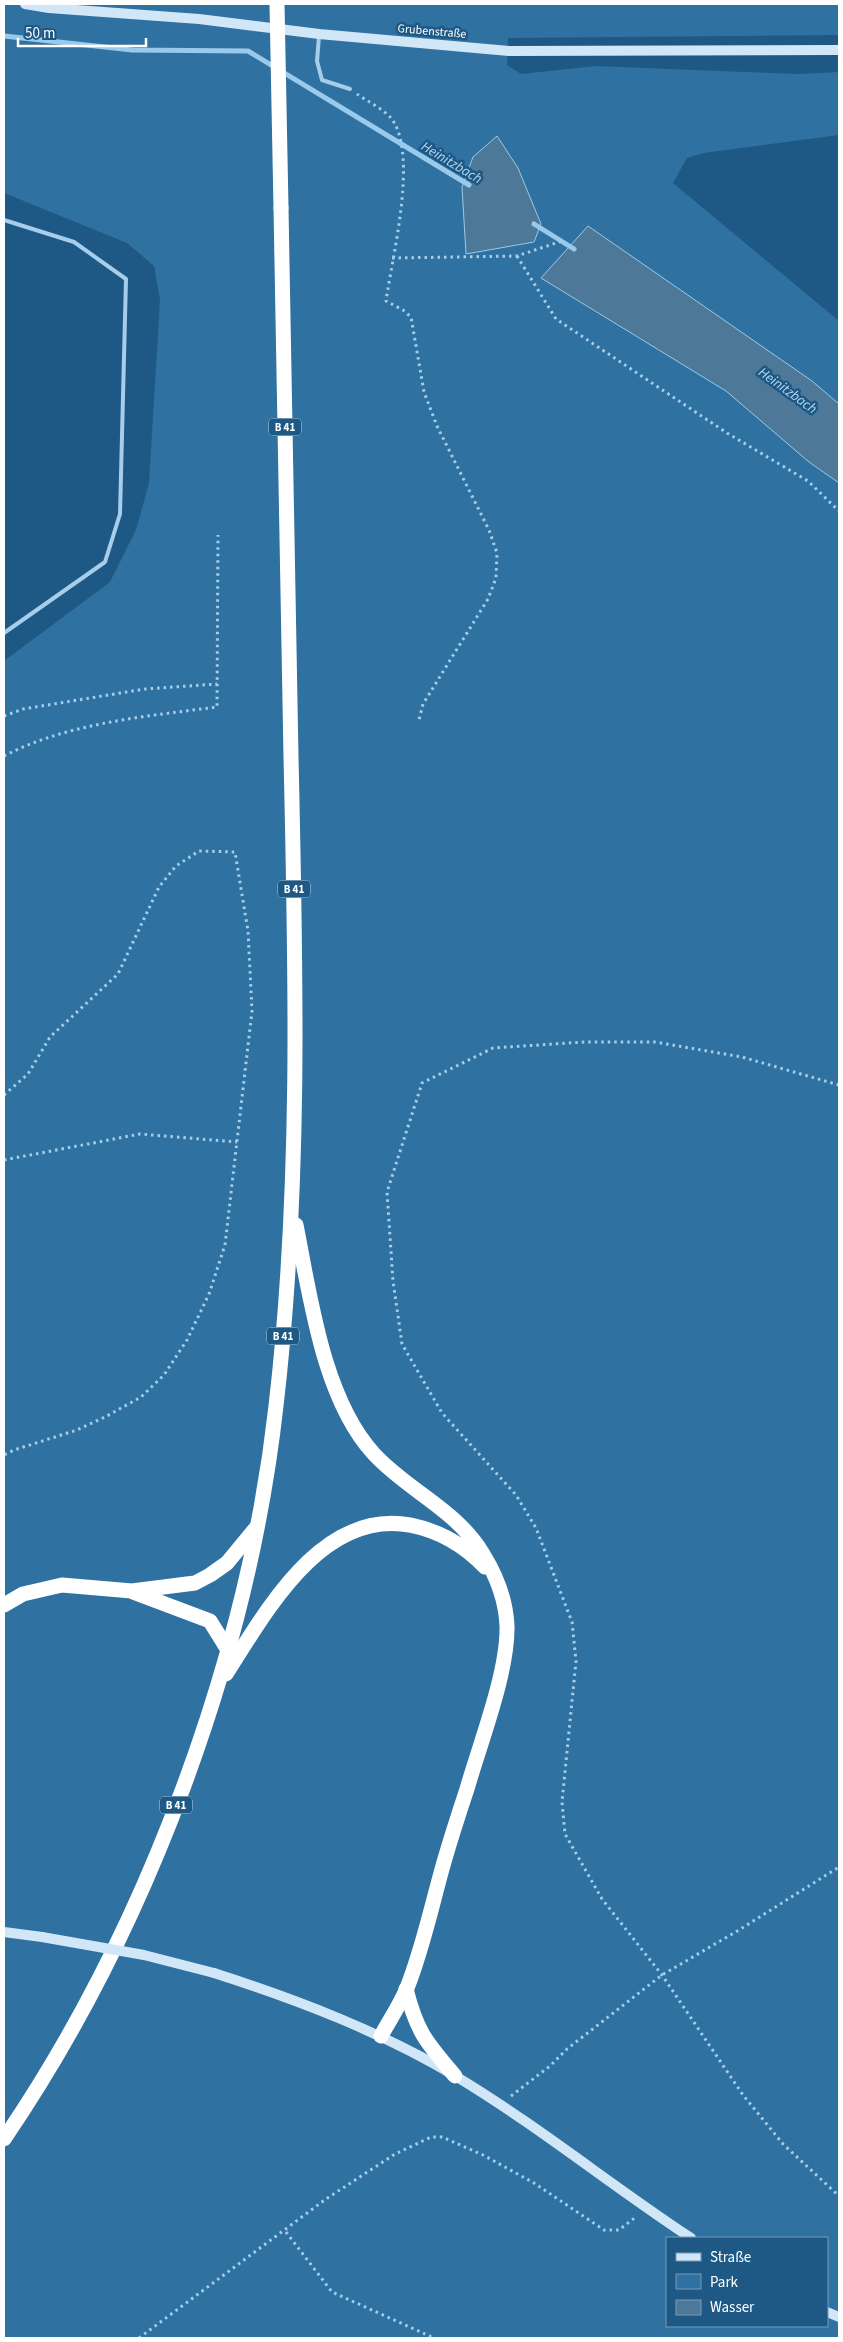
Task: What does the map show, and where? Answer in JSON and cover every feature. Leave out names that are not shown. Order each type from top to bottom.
[{"type":"highway","name":"B 41","points":[[4,2139],[87,2000],[126,1921],[168,1826],[218,1686],[242,1597],[257,1526],[276,1409],[291,1204],[295,981],[277,4]]},
{"type":"highway","points":[[291,1204],[319,1337],[339,1394],[354,1427],[373,1453],[452,1516],[471,1536],[484,1555],[505,1605],[507,1627],[500,1676],[444,1863],[429,1922],[406,1989],[381,2036]]},
{"type":"highway","points":[[218,1686],[283,1588],[309,1560],[324,1548],[362,1528],[390,1524],[412,1526],[435,1532],[453,1539],[495,1578]]},
{"type":"highway","points":[[4,1605],[30,1592],[62,1585],[132,1591],[176,1587],[195,1583],[227,1563],[257,1526]]},
{"type":"highway","points":[[132,1591],[210,1621],[228,1650]]},
{"type":"highway","points":[[406,1989],[412,2013],[423,2038],[455,2076]]},
{"type":"street","name":"Grubenstraße","points":[[25,4],[84,11],[199,19],[320,34],[509,51],[839,50]]},
{"type":"street","points":[[4,1932],[144,1956],[214,1973],[291,2000],[381,2036],[455,2076],[502,2105],[644,2208],[689,2237]]},
{"type":"lane","points":[[320,34],[317,61],[322,80],[350,89]]},
{"type":"lane","points":[[4,220],[74,242],[126,280],[120,514],[105,562],[4,633]]},
{"type":"path","points":[[350,89],[390,118],[400,136],[405,164],[401,208],[386,302],[403,310],[411,317],[424,392],[437,426],[489,530],[497,553],[496,578],[488,599],[422,704],[419,720]]},
{"type":"path","points":[[392,258],[518,256],[562,241]]},
{"type":"path","points":[[518,256],[556,319],[727,433],[808,481],[839,511]]},
{"type":"path","points":[[4,756],[18,748],[93,725],[217,707],[218,535]]},
{"type":"path","points":[[4,716],[23,709],[145,688],[217,684]]},
{"type":"path","points":[[4,1095],[28,1074],[50,1037],[118,974],[159,887],[176,866],[199,851],[235,852],[248,931],[252,1011],[225,1245],[209,1294],[187,1340],[164,1375],[141,1396],[106,1417],[77,1430],[4,1455]]},
{"type":"path","points":[[839,1085],[742,1057],[655,1042],[584,1042],[493,1048],[422,1083],[387,1192],[392,1282],[402,1344],[442,1413],[516,1495],[536,1528],[572,1622],[576,1661],[563,1793],[565,1834],[602,1900],[662,1975],[743,2095],[783,2144],[839,2196]]},
{"type":"path","points":[[4,1160],[140,1134],[237,1142]]},
{"type":"path","points":[[502,2105],[550,2066],[567,2049],[662,1975],[839,1867]]},
{"type":"path","points":[[139,2338],[286,2232],[326,2199],[380,2164],[431,2137],[442,2137],[483,2155],[534,2183],[604,2230],[619,2230],[644,2208]]},
{"type":"path","points":[[286,2232],[332,2292],[434,2338]]},
{"type":"green space","points":[[4,4],[839,4],[839,35],[508,38],[507,65],[521,74],[596,66],[798,74],[839,72],[839,135],[704,153],[687,158],[673,183],[839,321],[839,2338],[4,2338],[4,661],[110,582],[136,530],[149,483],[160,300],[154,266],[127,243],[4,193]]},
{"type":"water","points":[[497,136],[518,168],[541,224],[534,242],[466,254],[462,187],[473,157]]},
{"type":"water","points":[[588,226],[812,381],[839,404],[839,483],[809,462],[726,391],[541,278]]},
{"type":"waterway","name":"Heinitzbach","points":[[4,36],[132,50],[248,51],[469,185]]},
{"type":"waterway","name":"Heinitzbach","points":[[534,224],[574,249]]}]
